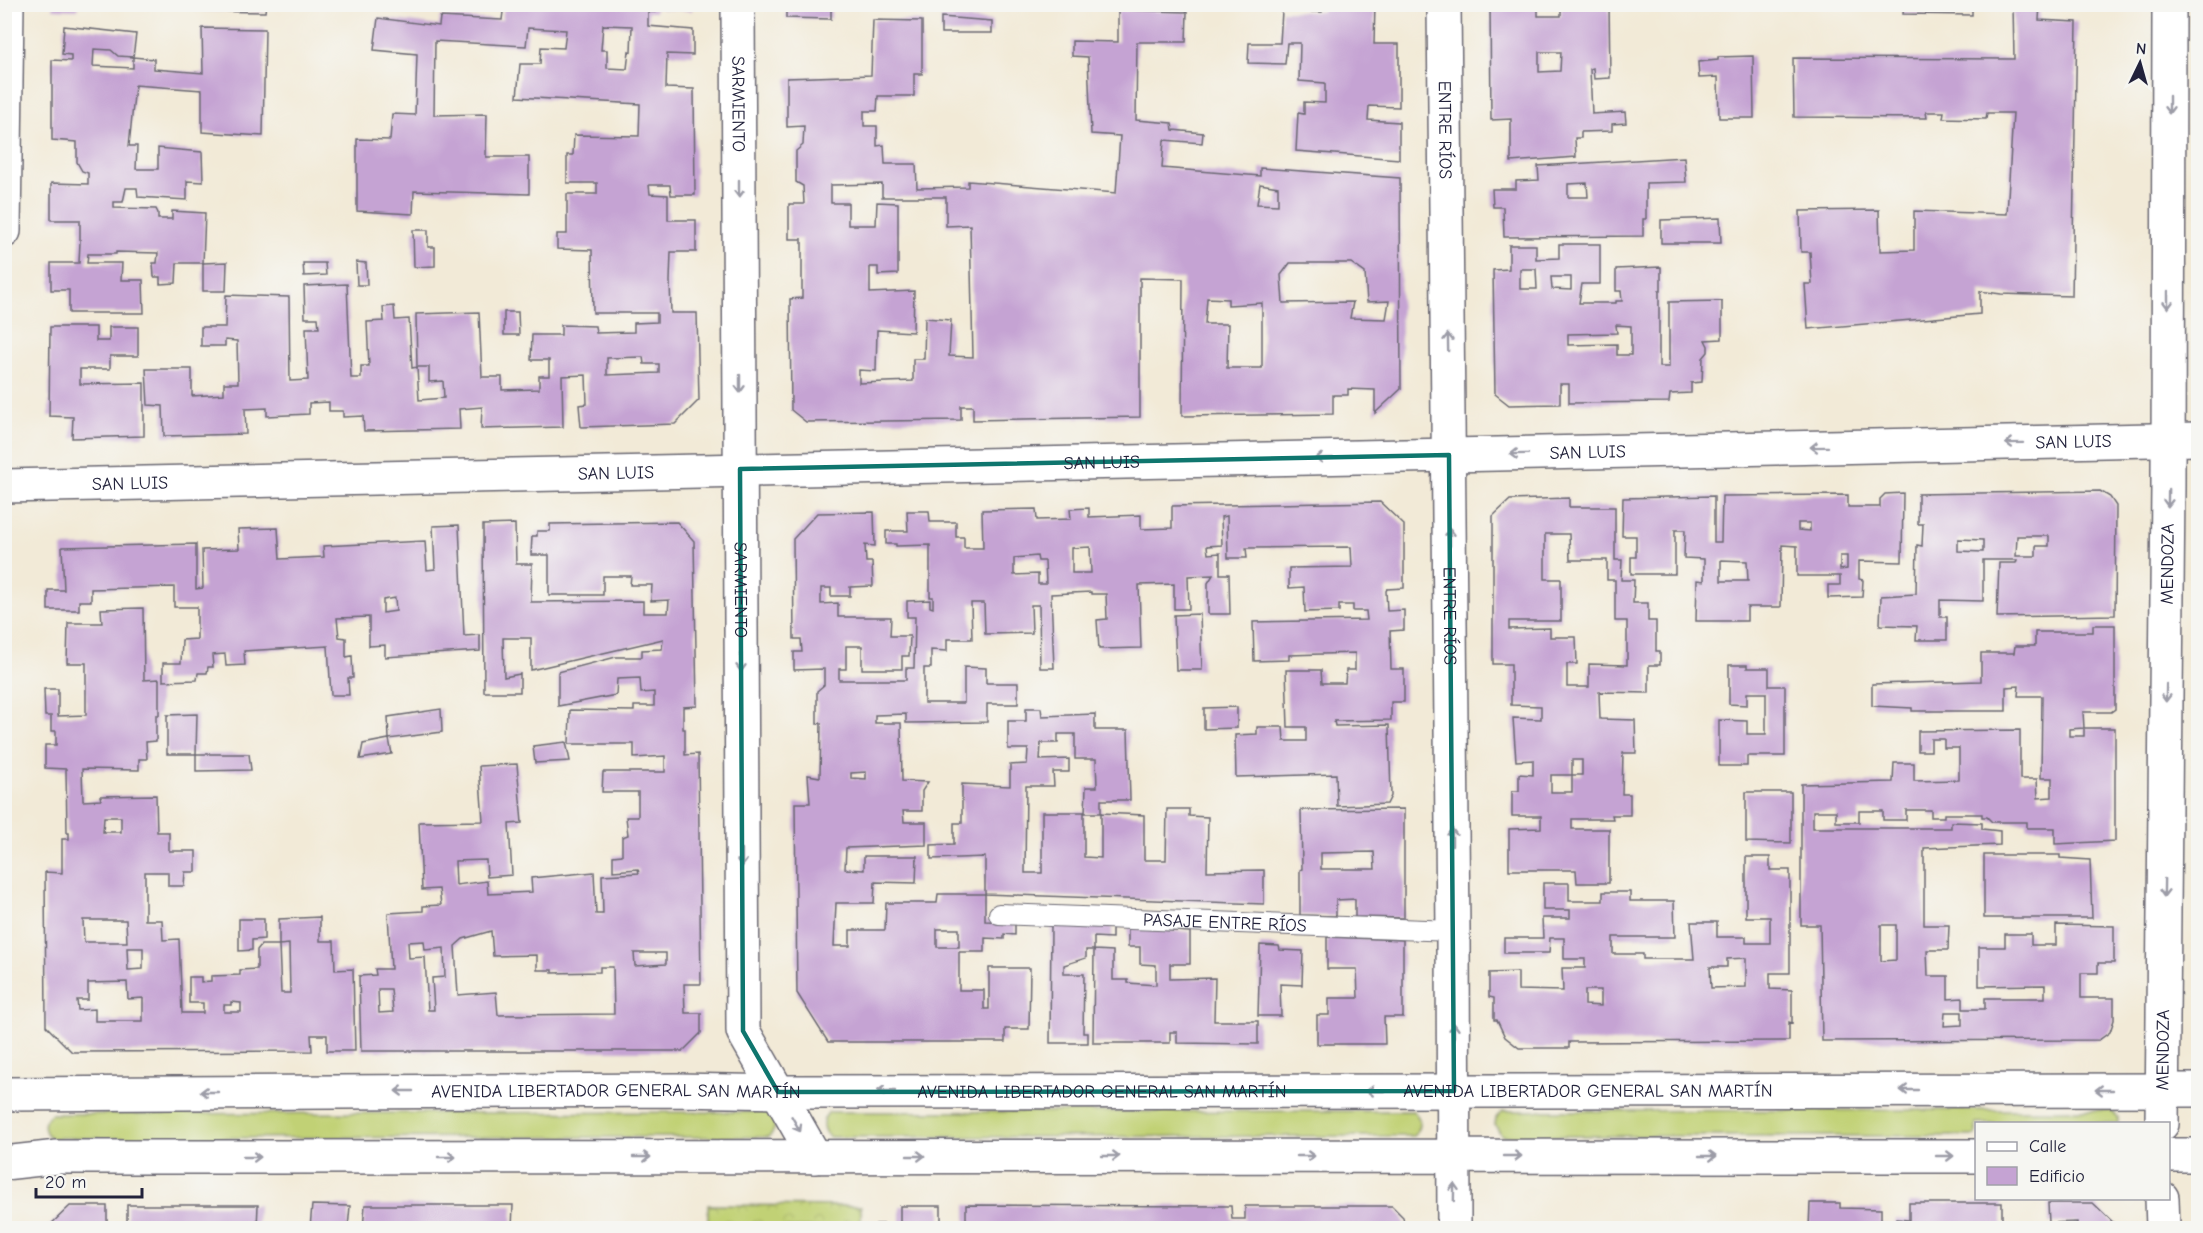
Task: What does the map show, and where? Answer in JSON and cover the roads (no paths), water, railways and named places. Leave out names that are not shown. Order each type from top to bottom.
[{"type":"street","points":[[4,231],[7,4]]},
{"type":"street","name":"SARMIENTO","points":[[738,4],[743,1031],[815,1157]]},
{"type":"street","name":"ENTRE RÍOS","points":[[1444,4],[1454,1228]]},
{"type":"street","name":"MENDOZA","points":[[2163,1122],[2183,439],[2169,4]]},
{"type":"street","name":"SAN LUIS","points":[[4,486],[2183,439]]},
{"type":"street","name":"AVENIDA LIBERTADOR GENERAL SAN MARTÍN","points":[[4,1094],[654,1090],[778,1092],[2199,1090]]},
{"type":"street","points":[[2170,1155],[2199,1155]]},
{"type":"street","points":[[4,1163],[58,1157],[1975,1156]]},
{"type":"street","points":[[2162,1200],[2163,1228]]},
{"type":"lane","name":"PASAJE ENTRE RÍOS","points":[[999,914],[1453,931]]}]
